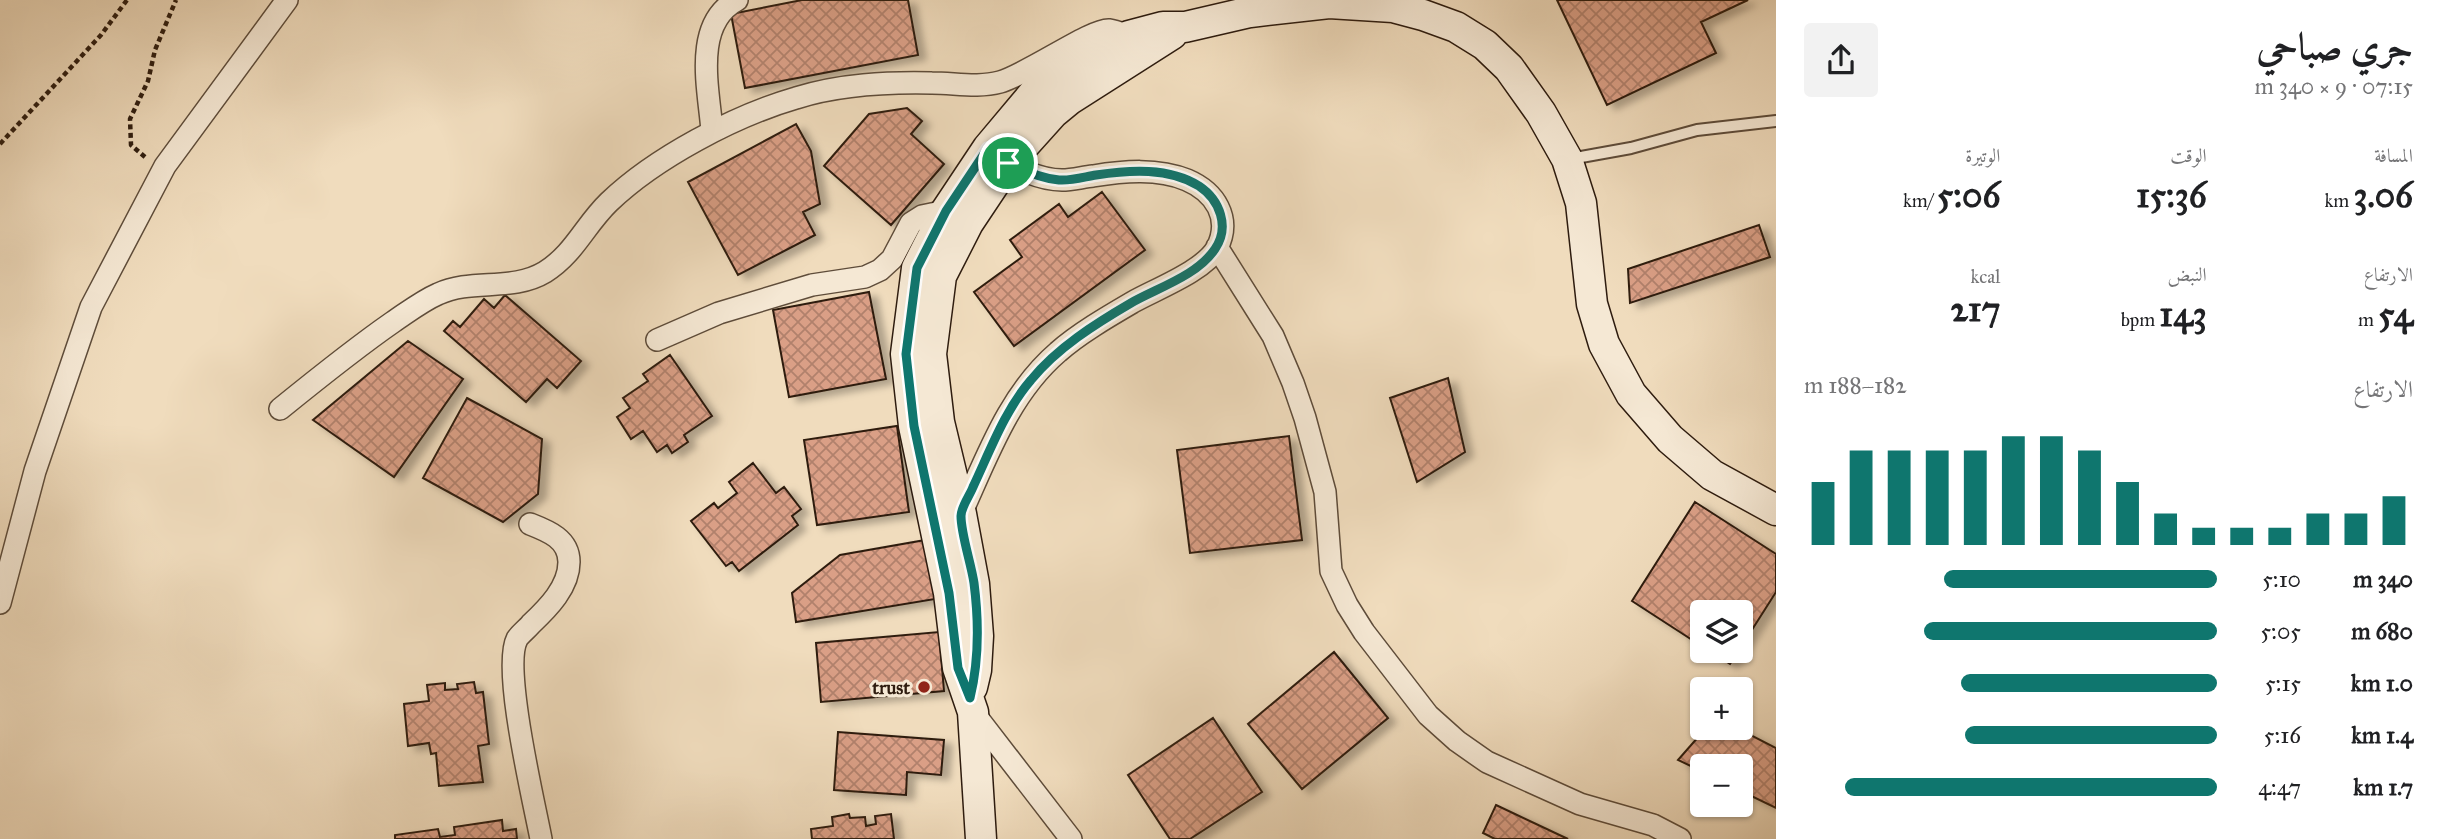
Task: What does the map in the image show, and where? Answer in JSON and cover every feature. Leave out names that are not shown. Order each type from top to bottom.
[{"type":"street","points":[[0,603],[35,471],[91,307],[165,166],[287,0]]},
{"type":"street","points":[[712,131],[707,59],[710,32],[716,18],[737,0]]},
{"type":"street","points":[[981,839],[972,705],[978,636],[974,584],[939,422],[931,354],[941,276],[1020,108],[1052,77],[1129,36],[1163,27],[1185,27],[1250,12],[1329,3],[1393,7],[1423,15],[1456,27],[1485,45],[1509,68],[1541,113],[1567,159],[1581,203],[1592,304],[1604,344],[1631,394],[1670,439],[1712,475],[1776,510]]},
{"type":"street","points":[[1071,839],[972,705],[958,668],[949,593],[914,426],[906,354],[917,268],[946,211],[998,155],[1070,99],[1185,27]]},
{"type":"street","points":[[280,409],[344,358],[439,293],[463,286],[511,283],[534,278],[546,271],[567,256],[606,204],[643,174],[712,131],[766,107],[820,90],[903,83],[970,86],[999,82],[1031,70],[1091,35],[1107,29],[1129,36]]},
{"type":"street","points":[[961,514],[996,438],[1030,380],[1059,351],[1130,304],[1192,270],[1217,247],[1223,224],[1217,201],[1186,179],[1149,172],[1119,172],[1062,180],[1033,174],[998,155]]},
{"type":"street","points":[[657,340],[732,309],[812,285],[865,277],[880,270],[892,259],[911,223],[922,216],[946,211]]},
{"type":"street","points":[[1217,247],[1273,336],[1293,383],[1325,492],[1331,571],[1347,605],[1364,632],[1428,715],[1457,741],[1488,762],[1631,829],[1653,825],[1680,839]]},
{"type":"street","points":[[530,524],[558,537],[569,560],[567,575],[558,595],[517,638],[512,664],[514,694],[541,839]]},
{"type":"lane","points":[[1567,159],[1631,148],[1697,130],[1776,121]]},
{"type":"path","points":[[0,144],[101,35],[127,0]]},
{"type":"path","points":[[165,166],[145,157],[131,145],[130,119],[148,81],[155,50],[176,0]]},
{"type":"building","points":[[802,0],[908,0],[918,55],[745,88],[731,14]]},
{"type":"building","points":[[1557,0],[1748,0],[1701,22],[1716,53],[1607,105]]},
{"type":"building","points":[[907,108],[922,121],[911,134],[944,164],[891,225],[824,166],[869,114]]},
{"type":"building","points":[[796,124],[811,151],[820,204],[803,212],[815,235],[738,275],[688,182]]},
{"type":"building","points":[[1102,192],[1145,250],[1014,346],[974,292],[1022,257],[1010,240],[1059,204],[1068,217]]},
{"type":"building","points":[[1759,225],[1770,257],[1630,303],[1628,269]]},
{"type":"building","points":[[869,292],[886,379],[789,397],[773,310]]},
{"type":"building","points":[[505,295],[581,361],[557,388],[547,379],[526,402],[444,331],[453,321],[460,327],[484,299],[494,308]]},
{"type":"building","points":[[408,341],[463,379],[394,477],[313,420]]},
{"type":"building","points":[[670,355],[712,416],[684,435],[688,442],[672,453],[667,445],[657,452],[643,431],[631,439],[617,417],[630,408],[623,398],[648,381],[643,374]]},
{"type":"building","points":[[1448,378],[1465,452],[1417,482],[1390,398]]},
{"type":"building","points":[[467,398],[542,439],[538,494],[503,522],[423,478]]},
{"type":"building","points":[[897,426],[909,512],[817,525],[804,440]]},
{"type":"building","points":[[1289,436],[1302,540],[1190,553],[1177,450]]},
{"type":"building","points":[[753,463],[776,493],[784,487],[801,509],[792,516],[798,525],[739,571],[732,562],[726,566],[691,521],[714,503],[718,508],[737,493],[729,482]]},
{"type":"building","points":[[1695,502],[1776,554],[1776,592],[1753,628],[1753,600],[1690,600],[1690,639],[1632,601]]},
{"type":"building","points":[[931,539],[941,598],[796,622],[792,593],[840,555]]},
{"type":"building","points":[[939,632],[944,691],[821,702],[816,643]]},
{"type":"building","points":[[1334,652],[1388,718],[1302,789],[1248,724]]},
{"type":"building","points":[[474,682],[476,693],[483,692],[489,744],[478,746],[483,782],[439,786],[436,753],[431,754],[429,743],[408,746],[404,704],[429,701],[427,685],[445,683],[445,690],[458,689],[457,684]]},
{"type":"building","points":[[1213,718],[1262,792],[1190,839],[1170,839],[1128,775]]},
{"type":"building","points":[[838,732],[944,740],[941,775],[907,772],[906,795],[834,790]]},
{"type":"building","points":[[1753,736],[1776,748],[1776,808],[1753,797],[1753,754],[1690,754],[1690,766],[1678,760],[1696,740],[1753,740]]},
{"type":"building","points":[[1496,805],[1568,839],[1495,839],[1483,833]]},
{"type":"building","points":[[849,814],[850,818],[865,817],[866,826],[876,824],[875,816],[891,814],[894,839],[812,839],[811,829],[833,826],[832,817]]},
{"type":"building","points":[[502,820],[503,831],[516,829],[517,839],[395,839],[395,835],[438,829],[440,837],[455,835],[454,827]]},
{"type":"place","name":"trust","points":[[924,687]]},
{"type":"route","points":[[988,148],[1008,163],[1033,174],[1062,180],[1119,172],[1149,172],[1186,179],[1217,201],[1223,224],[1217,247],[1209,256],[1192,270],[1130,304],[1059,351],[1030,380],[1012,407],[961,514],[974,584],[978,636],[976,670],[970,698],[958,668],[949,593],[914,426],[906,354],[917,268],[946,211],[988,148]]}]
